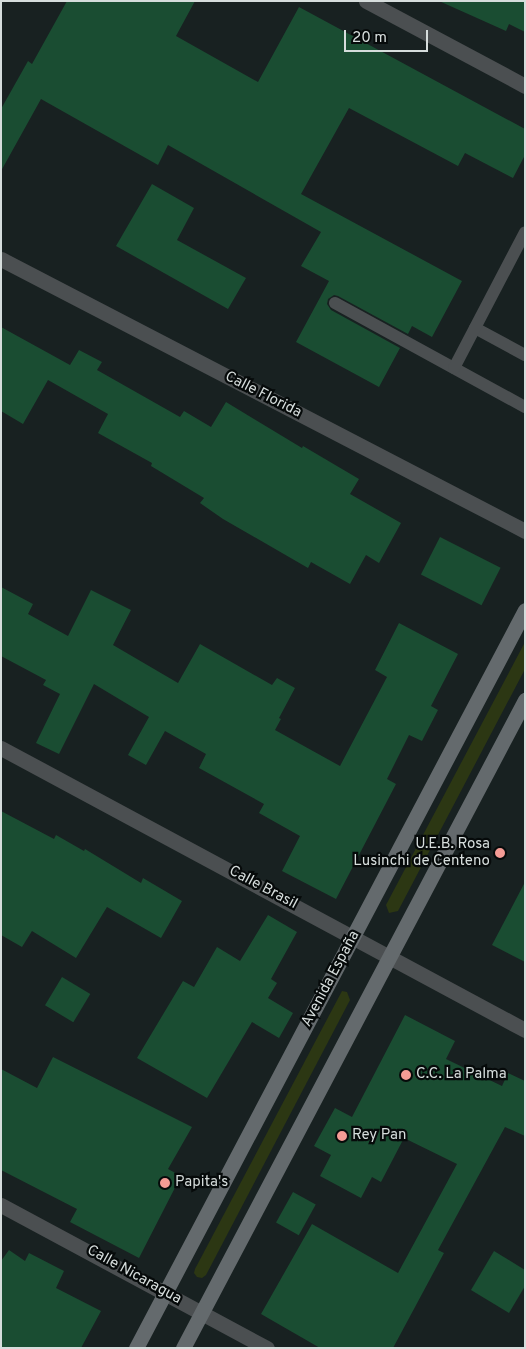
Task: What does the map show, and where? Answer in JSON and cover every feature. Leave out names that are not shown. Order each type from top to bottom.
[{"type":"main road","name":"Avenida España","points":[[136,1348],[525,610]]},
{"type":"main road","points":[[184,1348],[525,700]]},
{"type":"street","points":[[366,1],[525,86]]},
{"type":"street","name":"Calle Florida","points":[[1,259],[525,531]]},
{"type":"street","name":"Calle Brasil","points":[[1,748],[525,1030]]},
{"type":"street","name":"Calle Nicaragua","points":[[1,1205],[266,1348]]},
{"type":"lane","points":[[454,368],[525,232]]},
{"type":"lane","points":[[335,303],[525,407]]},
{"type":"lane","points":[[475,328],[525,355]]},
{"type":"green space","points":[[525,642],[525,669],[398,911],[389,913],[386,905]]},
{"type":"green space","points":[[342,991],[347,992],[350,1000],[206,1275],[202,1278],[197,1277],[194,1273],[195,1269]]},
{"type":"building","points":[[67,1],[195,1],[176,36],[258,82],[299,7],[525,129],[525,155],[513,178],[465,153],[458,166],[349,108],[301,194],[462,281],[432,337],[412,326],[408,334],[338,296],[334,295],[328,299],[327,304],[331,310],[400,348],[379,387],[296,342],[329,281],[301,266],[321,232],[168,145],[158,165],[41,99],[1,171],[1,109],[28,61],[32,64]]},
{"type":"building","points":[[439,1],[525,1],[525,32],[509,24],[506,31]]},
{"type":"building","points":[[152,184],[194,208],[177,240],[246,278],[228,309],[116,246]]},
{"type":"building","points":[[1,327],[70,365],[79,350],[102,362],[97,370],[180,417],[184,411],[211,427],[226,402],[302,448],[303,446],[359,479],[350,494],[401,523],[379,563],[366,555],[350,584],[311,562],[308,568],[223,519],[200,503],[204,498],[151,466],[152,463],[98,433],[108,414],[48,380],[23,424],[1,411]]},
{"type":"building","points":[[440,537],[501,568],[482,605],[421,574]]},
{"type":"building","points":[[1,587],[33,604],[28,614],[68,636],[91,590],[131,610],[113,645],[178,683],[200,644],[272,685],[277,678],[295,688],[279,718],[281,719],[275,730],[340,766],[387,677],[375,670],[399,623],[458,654],[431,706],[438,710],[422,741],[409,735],[387,779],[396,784],[336,899],[282,871],[300,836],[259,813],[264,804],[199,768],[206,754],[165,731],[146,765],[128,755],[149,717],[94,684],[59,754],[36,743],[60,694],[43,685],[46,680],[1,656]]},
{"type":"building","points":[[1,811],[54,839],[56,835],[84,851],[85,849],[141,883],[143,878],[182,901],[161,938],[107,907],[76,958],[32,931],[22,947],[1,935]]},
{"type":"building","points":[[525,882],[525,962],[492,945]]},
{"type":"building","points":[[268,915],[297,932],[271,979],[277,983],[268,998],[293,1013],[279,1038],[252,1022],[207,1098],[137,1058],[183,981],[194,987],[217,947],[240,961]]},
{"type":"building","points":[[62,977],[90,994],[73,1022],[45,1005]]},
{"type":"building","points":[[405,1015],[455,1041],[446,1059],[502,1086],[508,1073],[525,1081],[525,1136],[505,1127],[438,1250],[444,1253],[393,1348],[320,1348],[261,1314],[312,1224],[398,1273],[457,1164],[404,1138],[381,1182],[372,1177],[361,1198],[320,1176],[331,1155],[314,1146],[335,1108],[352,1117]]},
{"type":"building","points":[[53,1057],[192,1127],[168,1169],[181,1176],[139,1258],[70,1222],[77,1209],[1,1170],[1,1069],[37,1088]]},
{"type":"building","points":[[293,1192],[316,1205],[299,1235],[276,1223]]},
{"type":"building","points":[[9,1250],[25,1261],[29,1253],[64,1271],[56,1288],[101,1311],[81,1348],[1,1348],[1,1261]]},
{"type":"building","points":[[494,1251],[525,1270],[525,1286],[509,1313],[471,1290]]},
{"type":"place","name":"U.E.B. Rosa Lusinchi de Centeno","points":[[500,853]]},
{"type":"place","name":"C.C. La Palma","points":[[406,1075]]},
{"type":"place","name":"Rey Pan","points":[[342,1136]]},
{"type":"place","name":"Papita's","points":[[165,1183]]}]
